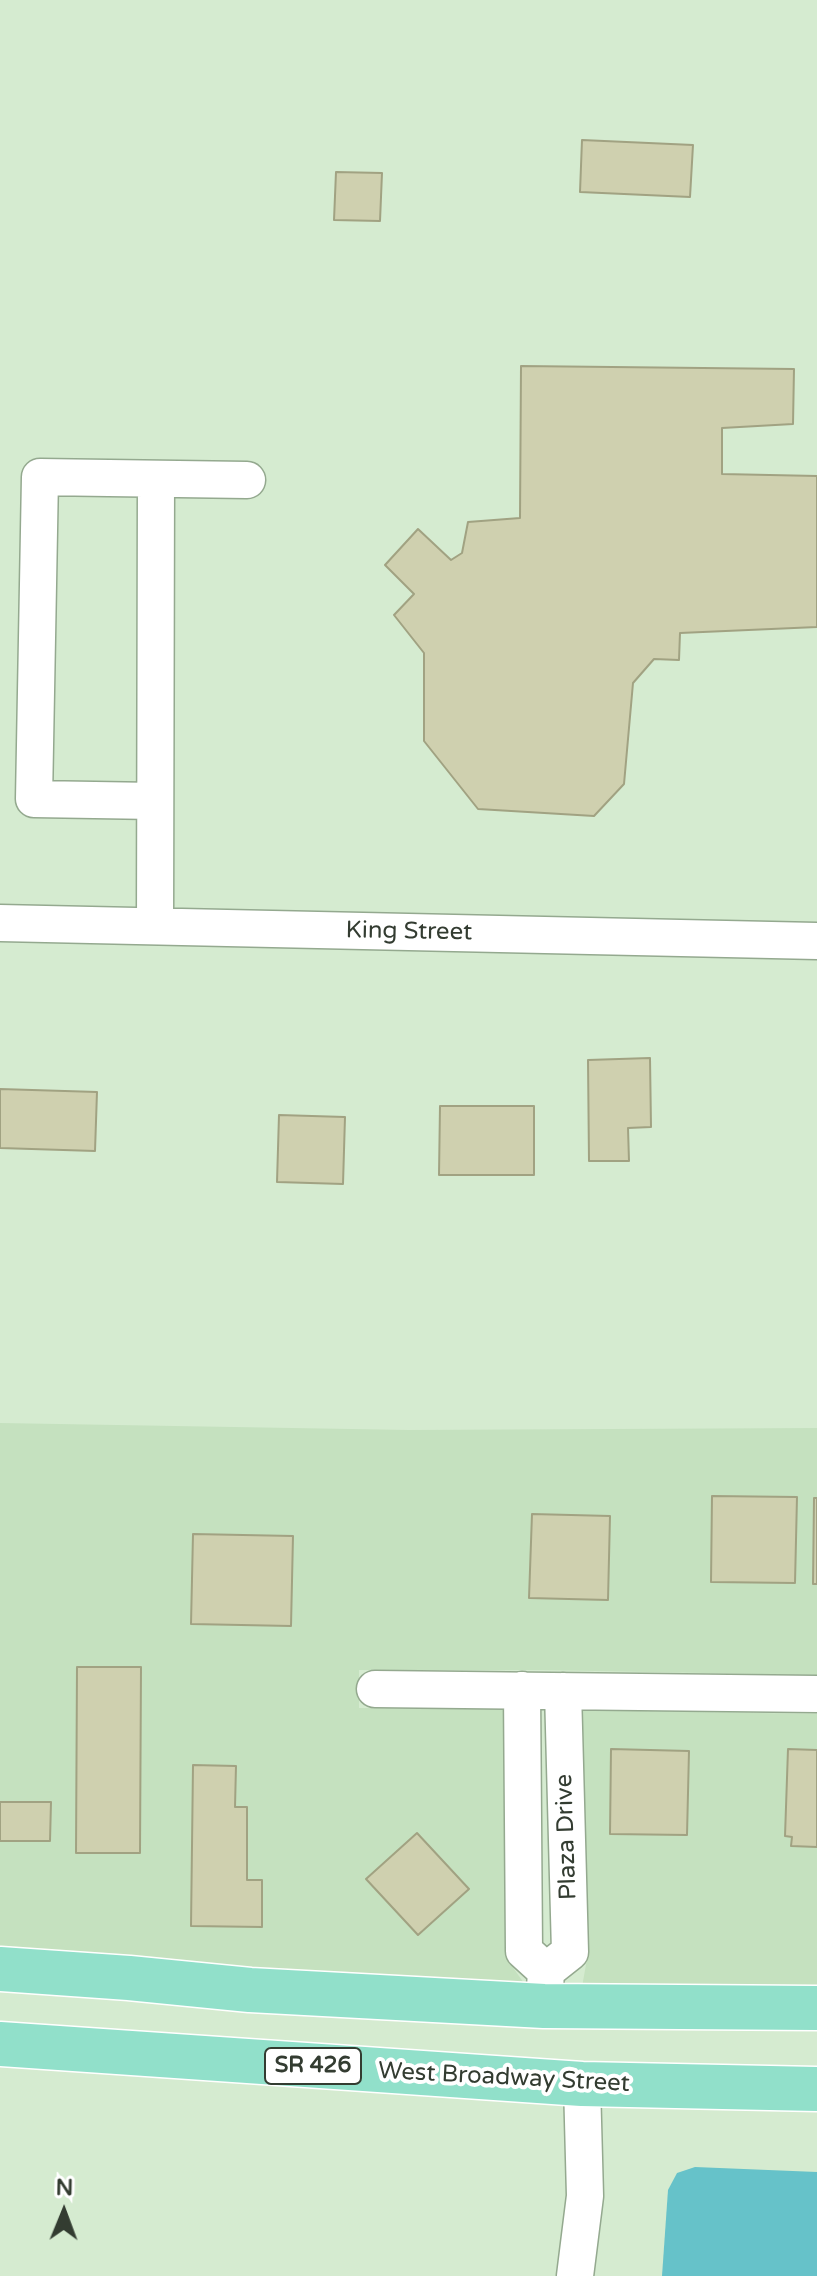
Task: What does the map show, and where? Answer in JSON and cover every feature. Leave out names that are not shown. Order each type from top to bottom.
[{"type":"main road","points":[[0,1969],[250,1990],[545,1989],[817,2008]]},
{"type":"main road","name":"West Broadway Street","points":[[0,2044],[582,2084],[817,2089]]},
{"type":"street","points":[[155,801],[34,799],[40,477],[247,480]]},
{"type":"street","points":[[155,926],[156,479]]},
{"type":"street","name":"King Street","points":[[0,923],[817,941]]},
{"type":"street","points":[[375,1689],[817,1694]]},
{"type":"street","name":"Plaza Drive","points":[[522,1690],[524,1951],[545,1989],[570,1952],[563,1691]]},
{"type":"street","points":[[575,2276],[585,2196],[582,2084]]},
{"type":"shaded area","points":[[0,1423],[409,1430],[817,1428],[817,1675],[359,1670],[359,1708],[505,1709],[510,1958],[526,1986],[0,1985]]},
{"type":"shaded area","points":[[580,1710],[817,1714],[817,1989],[582,1987],[587,1959]]},
{"type":"water","points":[[695,2167],[817,2172],[817,2276],[662,2276],[668,2190],[677,2173]]},
{"type":"building","points":[[582,140],[693,145],[690,197],[580,192]]},
{"type":"building","points":[[336,172],[382,173],[380,221],[334,220]]},
{"type":"building","points":[[521,366],[794,369],[793,424],[722,428],[722,474],[817,476],[817,627],[680,633],[679,660],[654,659],[633,683],[624,784],[594,816],[478,809],[424,741],[424,653],[394,615],[414,594],[385,565],[418,529],[451,560],[462,553],[468,522],[520,518]]},
{"type":"building","points":[[650,1058],[651,1127],[628,1128],[629,1161],[589,1161],[588,1060]]},
{"type":"building","points":[[0,1089],[97,1092],[95,1151],[0,1148]]},
{"type":"building","points":[[440,1106],[534,1106],[534,1175],[439,1175]]},
{"type":"building","points":[[279,1115],[345,1117],[343,1184],[277,1182]]},
{"type":"building","points":[[712,1496],[797,1497],[795,1583],[711,1582]]},
{"type":"building","points":[[814,1498],[817,1498],[817,1584],[813,1584]]},
{"type":"building","points":[[532,1514],[610,1516],[608,1600],[529,1598]]},
{"type":"building","points":[[193,1534],[293,1536],[291,1626],[191,1624]]},
{"type":"building","points":[[77,1667],[141,1667],[140,1853],[76,1853]]},
{"type":"building","points":[[611,1749],[689,1751],[687,1835],[610,1834]]},
{"type":"building","points":[[788,1749],[817,1750],[817,1847],[791,1846],[792,1837],[785,1836]]},
{"type":"building","points":[[193,1765],[236,1766],[235,1807],[247,1807],[247,1880],[262,1880],[262,1927],[191,1926]]},
{"type":"building","points":[[0,1802],[51,1802],[50,1841],[0,1841]]},
{"type":"building","points":[[417,1833],[469,1889],[418,1935],[366,1879]]}]
